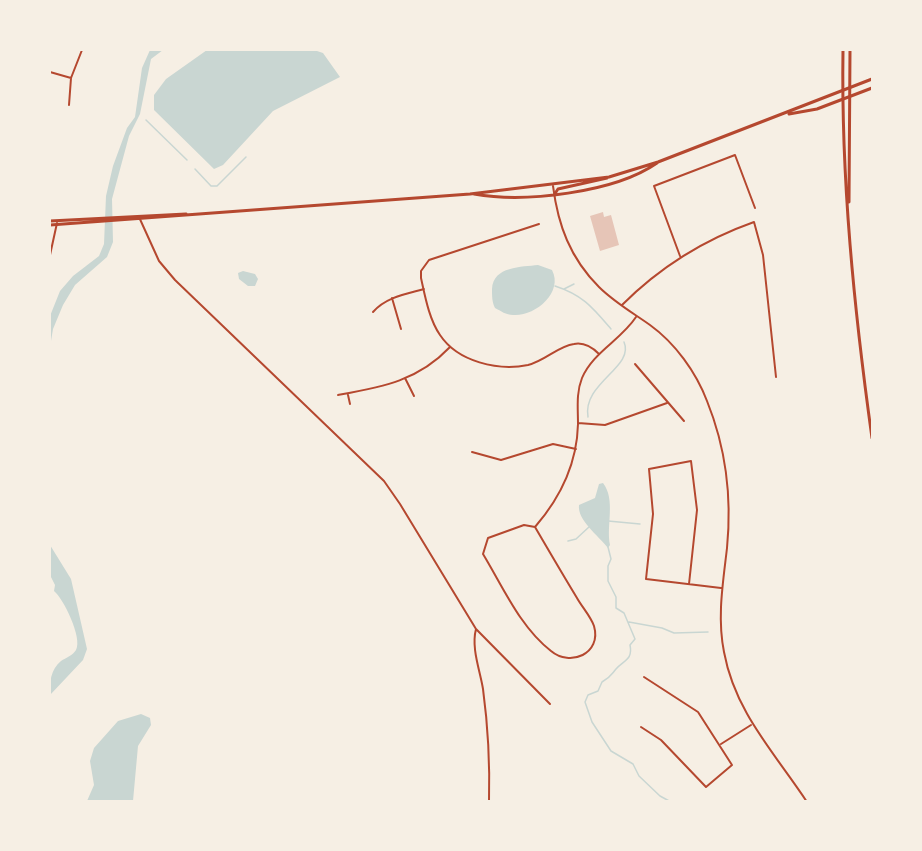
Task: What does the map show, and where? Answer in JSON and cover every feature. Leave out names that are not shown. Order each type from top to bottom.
[{"type":"street","points":[[69,105],[70,78],[82,50]]},
{"type":"street","points":[[843,50],[845,183],[858,329],[873,438]]},
{"type":"street","points":[[849,210],[850,50]]},
{"type":"street","points":[[50,72],[70,78]]},
{"type":"street","points":[[554,195],[558,189],[658,162],[873,79]]},
{"type":"street","points":[[787,114],[817,109],[873,88]]},
{"type":"street","points":[[680,256],[654,186],[735,155],[755,208]]},
{"type":"street","points":[[470,194],[513,198],[554,195],[613,182],[658,162]]},
{"type":"street","points":[[50,223],[470,194],[553,186],[609,177]]},
{"type":"street","points":[[553,186],[557,217],[570,248],[599,288],[671,344],[692,370],[706,398],[723,451],[729,509],[721,588],[720,628],[723,651],[738,699],[751,725],[807,801]]},
{"type":"street","points":[[139,217],[159,261],[175,280],[384,481],[476,629],[550,704]]},
{"type":"street","points":[[50,255],[57,222]]},
{"type":"street","points":[[622,305],[680,256],[724,233],[753,222],[764,255],[776,377]]},
{"type":"street","points":[[539,224],[429,260],[421,271],[435,324],[450,347],[485,364],[499,366],[530,364],[574,344],[585,344],[598,354]]},
{"type":"street","points":[[373,312],[379,305],[392,298],[424,289]]},
{"type":"street","points":[[392,298],[400,329]]},
{"type":"street","points":[[535,527],[562,490],[576,448],[579,386],[588,367],[637,316]]},
{"type":"street","points":[[338,395],[393,385],[436,361],[450,347]]},
{"type":"street","points":[[635,364],[684,421]]},
{"type":"street","points":[[405,378],[414,396]]},
{"type":"street","points":[[348,394],[350,404]]},
{"type":"street","points":[[578,423],[605,424],[667,403]]},
{"type":"street","points":[[472,452],[501,460],[553,444],[576,448]]},
{"type":"street","points":[[689,584],[697,510],[691,460],[649,469],[653,514],[646,579],[721,588]]},
{"type":"street","points":[[524,525],[535,527],[594,626],[592,646],[585,655],[574,659],[563,659],[551,651],[525,625],[483,554],[488,538],[524,525]]},
{"type":"street","points":[[476,629],[475,644],[488,740],[489,801]]},
{"type":"street","points":[[641,727],[661,740],[706,787],[732,765],[698,712],[644,677]]},
{"type":"street","points":[[720,745],[751,725]]},
{"type":"shaded area","points":[[150,50],[163,50],[151,59],[140,114],[129,136],[112,199],[113,242],[107,257],[75,285],[63,305],[53,329],[50,347],[50,316],[60,291],[73,276],[99,256],[104,244],[106,196],[113,166],[127,128],[135,117],[142,68]]},
{"type":"shaded area","points":[[207,50],[314,50],[323,53],[340,77],[273,111],[223,165],[214,169],[154,110],[154,95],[166,79]]},
{"type":"shaded area","points":[[538,265],[552,270],[555,279],[554,287],[545,302],[538,308],[521,315],[508,314],[495,308],[492,289],[497,276],[509,269]]},
{"type":"shaded area","points":[[243,271],[255,274],[258,279],[255,286],[248,286],[239,279],[238,273]]},
{"type":"shaded area","points":[[603,483],[610,505],[610,545],[608,548],[585,522],[579,511],[579,505],[595,498],[599,484]]},
{"type":"shaded area","points":[[50,545],[71,579],[87,649],[83,660],[50,695],[50,681],[53,672],[61,661],[75,652],[77,637],[62,601],[54,591],[55,585],[50,575]]},
{"type":"shaded area","points":[[141,714],[150,718],[151,725],[138,746],[133,801],[87,801],[94,785],[90,761],[94,748],[118,721]]},
{"type":"building","points":[[603,212],[604,217],[611,215],[619,245],[600,251],[590,216]]},
{"type":"waterway","points":[[146,120],[187,160]]},
{"type":"waterway","points":[[195,169],[211,186],[217,186],[246,157]]},
{"type":"waterway","points":[[564,289],[574,284]]},
{"type":"waterway","points":[[555,286],[580,298],[611,329]]},
{"type":"waterway","points":[[588,417],[588,405],[593,394],[622,359],[625,351],[624,342]]},
{"type":"waterway","points":[[608,521],[640,524]]},
{"type":"waterway","points":[[568,541],[576,539],[589,527]]},
{"type":"waterway","points":[[608,547],[611,559],[608,566],[608,581],[616,597],[616,608],[624,613],[635,639],[630,645],[631,650],[627,659],[602,682],[598,691],[588,695],[585,702],[592,722],[611,751],[633,764],[639,776],[660,796],[671,802]]},
{"type":"waterway","points":[[629,622],[662,628],[674,633],[708,632]]}]
